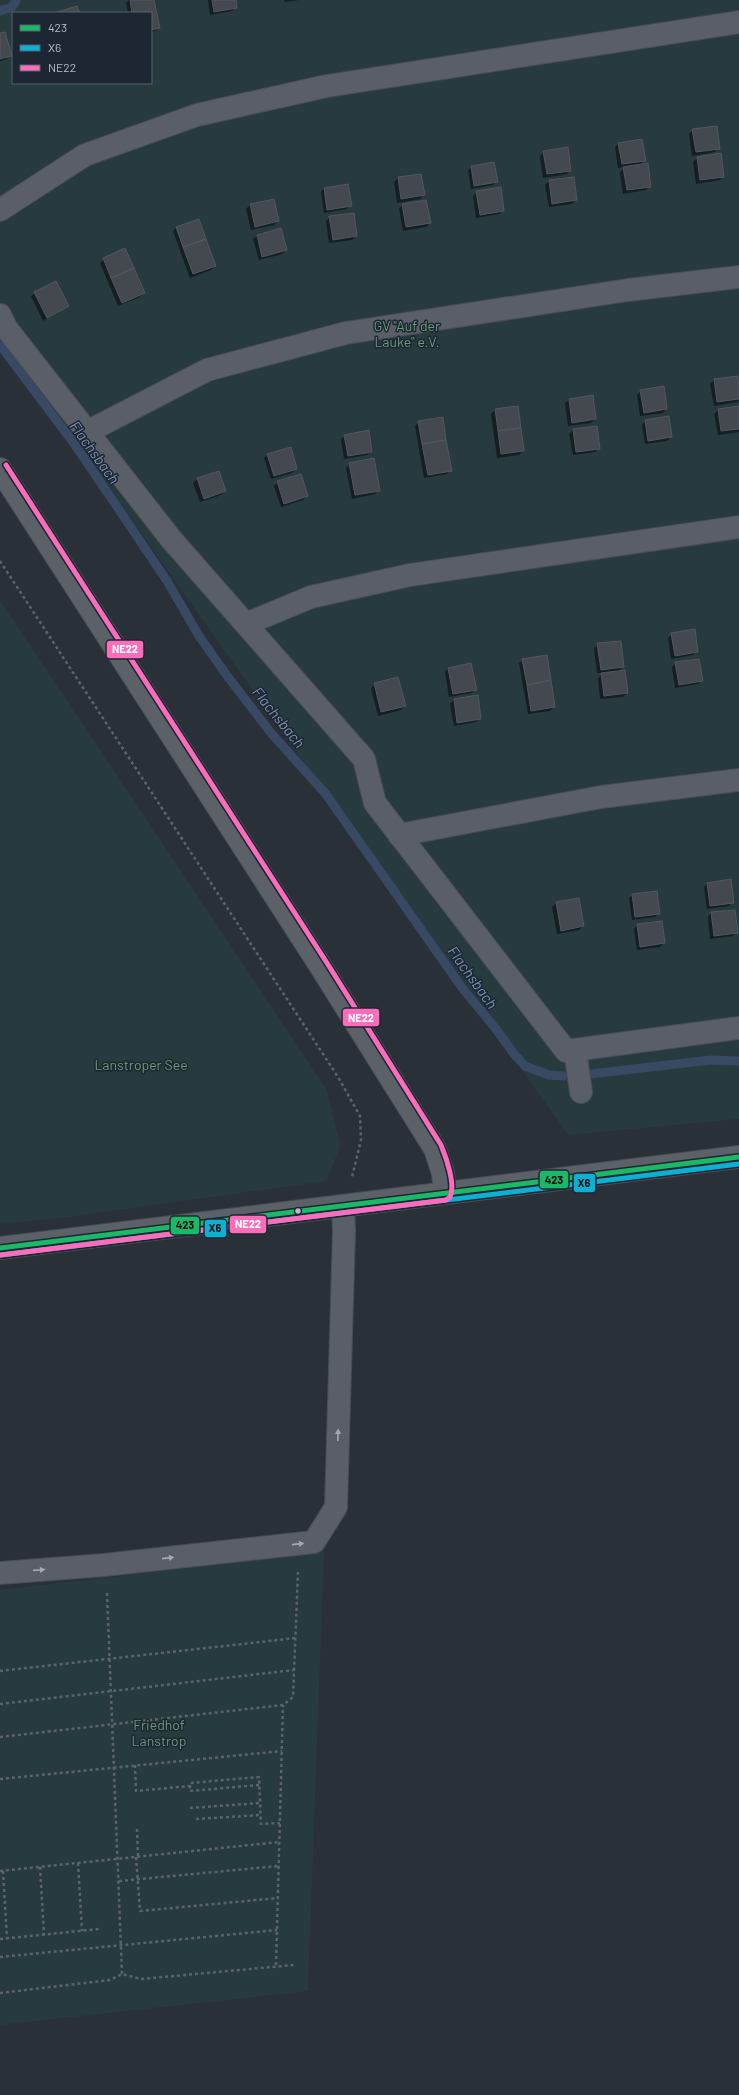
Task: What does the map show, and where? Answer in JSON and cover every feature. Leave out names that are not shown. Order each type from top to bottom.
[{"type":"main road","points":[[0,469],[321,967],[435,1149],[442,1173],[445,1193]]},
{"type":"main road","points":[[0,1248],[343,1207],[739,1157]]},
{"type":"lane","points":[[0,210],[85,155],[197,115],[327,86],[739,22]]},
{"type":"lane","points":[[87,432],[207,370],[346,333],[628,290],[739,277]]},
{"type":"lane","points":[[0,315],[7,329],[171,539],[364,759],[375,802],[566,1051],[739,1028]]},
{"type":"lane","points":[[246,624],[311,597],[410,575],[739,527]]},
{"type":"lane","points":[[399,835],[601,796],[739,780]]},
{"type":"lane","points":[[575,1050],[581,1092]]},
{"type":"lane","points":[[0,1573],[104,1565],[314,1542],[336,1507],[344,1231],[343,1207]]},
{"type":"path","points":[[0,561],[338,1077],[360,1116],[361,1140],[355,1168],[343,1207]]},
{"type":"path","points":[[0,1737],[283,1705],[293,1697],[298,1569]]},
{"type":"path","points":[[107,1589],[122,1974]]},
{"type":"path","points":[[0,1671],[296,1638]]},
{"type":"path","points":[[0,1704],[294,1670]]},
{"type":"path","points":[[276,1965],[283,1705]]},
{"type":"path","points":[[0,1779],[114,1766],[282,1751]]},
{"type":"path","points":[[135,1765],[136,1791],[190,1786],[190,1783],[259,1777],[261,1824],[280,1823]]},
{"type":"path","points":[[190,1786],[190,1791],[259,1785]]},
{"type":"path","points":[[190,1808],[260,1803]]},
{"type":"path","points":[[196,1819],[260,1815]]},
{"type":"path","points":[[137,1829],[137,1879],[140,1911],[278,1898]]},
{"type":"path","points":[[7,1938],[2,1871],[279,1842]]},
{"type":"path","points":[[78,1863],[82,1930]]},
{"type":"path","points":[[119,1881],[278,1866]]},
{"type":"path","points":[[40,1867],[44,1934]]},
{"type":"path","points":[[0,1939],[99,1929]]},
{"type":"path","points":[[0,1957],[277,1930]]},
{"type":"path","points":[[0,1993],[110,1980],[122,1974],[141,1979],[276,1965],[294,1965]]},
{"type":"green space","name":"GV \"Auf der Lauke\" e.V.","points":[[0,0],[739,0],[739,1119],[568,1135],[0,334]]},
{"type":"green space","name":"Lanstroper See","points":[[0,600],[327,1090],[340,1146],[327,1181],[68,1217],[0,1224]]},
{"type":"green space","name":"Friedhof Lanstrop","points":[[324,1552],[308,1991],[0,2025],[0,1590]]},
{"type":"building","points":[[130,0],[154,0],[160,28],[152,30],[152,12],[132,12]]},
{"type":"building","points":[[212,0],[236,0],[237,8],[214,12]]},
{"type":"building","points":[[77,6],[80,12],[57,12]]},
{"type":"building","points":[[5,32],[12,56],[0,59],[0,33]]},
{"type":"building","points":[[717,126],[720,149],[696,152],[692,129]]},
{"type":"building","points":[[642,139],[646,161],[622,164],[618,143]]},
{"type":"building","points":[[568,147],[571,171],[547,174],[543,151]]},
{"type":"building","points":[[721,153],[724,177],[700,180],[697,157]]},
{"type":"building","points":[[494,162],[498,182],[474,186],[471,166]]},
{"type":"building","points":[[648,163],[651,187],[627,190],[623,167]]},
{"type":"building","points":[[421,174],[425,195],[401,199],[398,177]]},
{"type":"building","points":[[574,177],[577,200],[552,204],[549,180]]},
{"type":"building","points":[[348,184],[352,206],[327,210],[324,188]]},
{"type":"building","points":[[501,187],[504,211],[480,215],[476,191]]},
{"type":"building","points":[[274,199],[279,221],[255,227],[250,204]]},
{"type":"building","points":[[426,200],[431,223],[406,227],[402,204]]},
{"type":"building","points":[[354,213],[357,236],[333,240],[329,216]]},
{"type":"building","points":[[199,219],[206,239],[183,247],[176,227]]},
{"type":"building","points":[[281,228],[287,250],[262,257],[257,235]]},
{"type":"building","points":[[206,239],[216,266],[193,274],[183,247]]},
{"type":"building","points":[[125,248],[134,268],[111,278],[103,258]]},
{"type":"building","points":[[134,268],[145,293],[122,303],[111,278]]},
{"type":"building","points":[[56,281],[69,306],[47,318],[34,292]]},
{"type":"building","points":[[738,376],[739,399],[717,402],[714,379]]},
{"type":"building","points":[[664,386],[667,409],[644,413],[640,390]]},
{"type":"building","points":[[593,395],[596,419],[572,423],[569,399]]},
{"type":"building","points":[[518,406],[521,428],[498,431],[495,409]]},
{"type":"building","points":[[739,406],[739,429],[721,431],[718,409]]},
{"type":"building","points":[[669,416],[672,437],[648,441],[645,420]]},
{"type":"building","points":[[443,417],[446,440],[422,444],[418,421]]},
{"type":"building","points":[[597,426],[600,449],[576,452],[573,429]]},
{"type":"building","points":[[521,428],[524,451],[501,454],[498,431]]},
{"type":"building","points":[[369,430],[372,452],[348,456],[344,435]]},
{"type":"building","points":[[446,440],[452,471],[428,475],[422,444]]},
{"type":"building","points":[[291,447],[297,469],[274,476],[267,454]]},
{"type":"building","points":[[374,458],[380,491],[355,495],[349,463]]},
{"type":"building","points":[[219,471],[226,491],[204,499],[197,478]]},
{"type":"building","points":[[301,474],[308,496],[284,504],[277,481]]},
{"type":"building","points":[[695,629],[698,652],[675,656],[671,633]]},
{"type":"building","points":[[621,641],[624,667],[601,670],[597,643]]},
{"type":"building","points":[[547,655],[551,680],[527,685],[522,659]]},
{"type":"building","points":[[699,659],[703,681],[679,685],[675,662]]},
{"type":"building","points":[[471,663],[477,690],[453,694],[448,668]]},
{"type":"building","points":[[625,670],[628,693],[604,696],[601,673]]},
{"type":"building","points":[[398,677],[406,706],[381,712],[374,683]]},
{"type":"building","points":[[551,680],[555,707],[531,711],[527,685]]},
{"type":"building","points":[[478,695],[481,719],[457,723],[454,699]]},
{"type":"building","points":[[731,879],[734,903],[710,906],[707,883]]},
{"type":"building","points":[[657,891],[660,914],[635,917],[632,894]]},
{"type":"building","points":[[579,898],[584,926],[561,931],[556,902]]},
{"type":"building","points":[[735,910],[738,933],[714,936],[711,912]]},
{"type":"building","points":[[662,921],[665,943],[640,947],[637,924]]},
{"type":"waterway","name":"Flachsbach","points":[[0,11],[12,7],[16,1]]},
{"type":"waterway","name":"Flachsbach","points":[[0,345],[75,445],[167,581],[199,636],[228,677],[271,733],[325,793],[463,989],[525,1066],[549,1075],[563,1076]]},
{"type":"waterway","name":"Flachsbach","points":[[590,1074],[711,1060],[739,1061]]},
{"type":"transit line","name":"NE22","points":[[1,1255],[446,1200],[450,1197],[452,1192],[450,1171],[441,1145],[327,963],[6,465]]},
{"type":"transit line","name":"423","points":[[0,1248],[739,1157]]},
{"type":"transit line","name":"X6","points":[[1,1255],[739,1164]]}]
